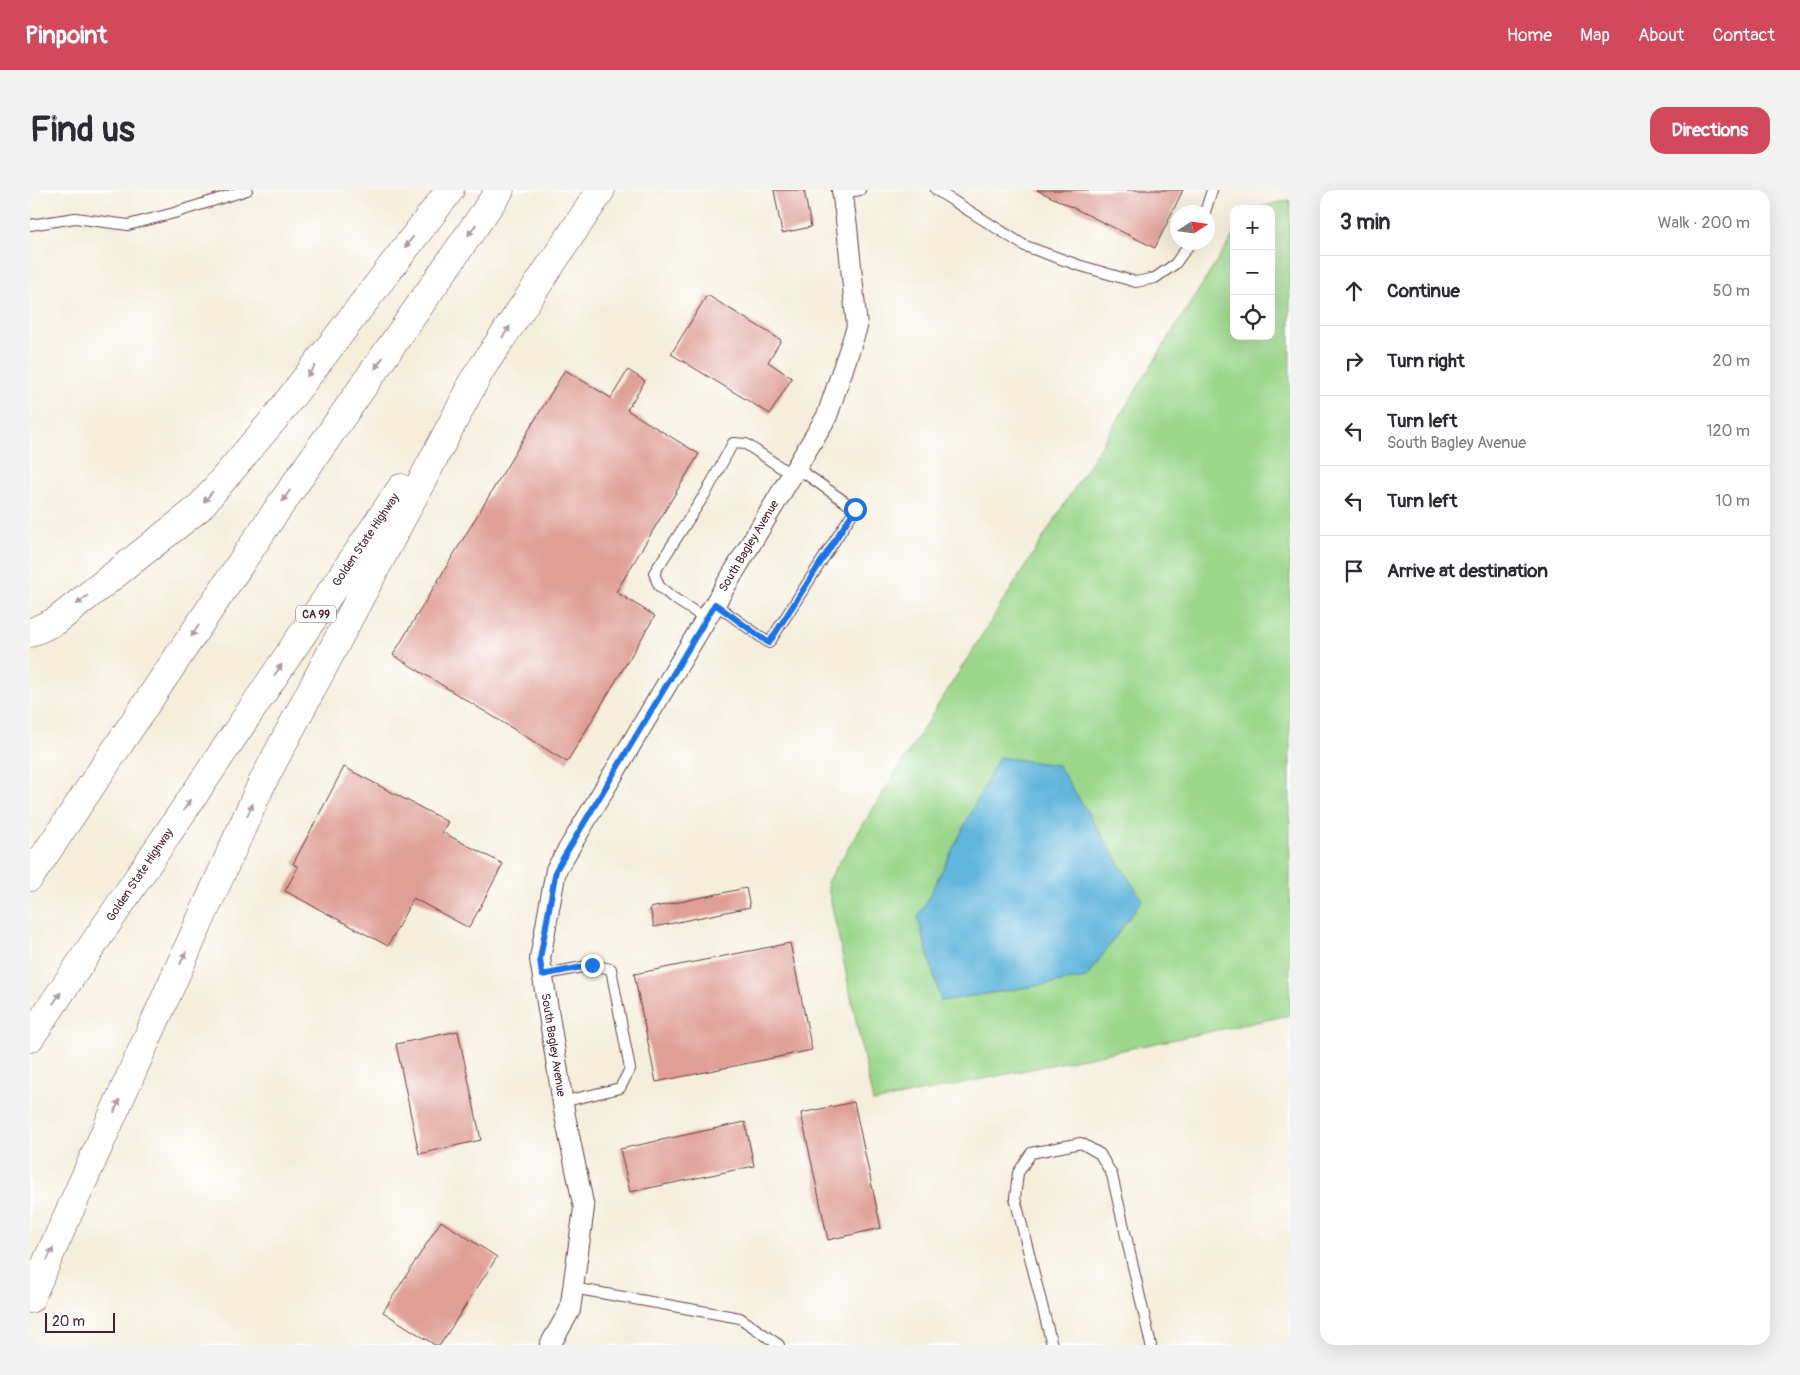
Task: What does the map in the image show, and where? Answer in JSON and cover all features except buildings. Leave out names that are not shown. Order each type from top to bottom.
[{"type":"highway","points":[[30,633],[56,621],[199,508],[276,418],[450,190]]},
{"type":"highway","points":[[30,877],[263,530],[500,190]]},
{"type":"highway","name":"Golden State Highway","points":[[30,1038],[601,190]]},
{"type":"highway","points":[[30,1299],[262,783],[481,368]]},
{"type":"street","name":"South Bagley Avenue","points":[[550,1345],[570,1310],[584,1208],[562,1102],[540,959],[556,870],[827,416],[857,327],[847,227],[848,191]]},
{"type":"lane","points":[[30,225],[75,218],[128,224],[174,213],[247,190]]},
{"type":"lane","points":[[936,190],[1025,246],[1078,265],[1136,282],[1155,278],[1176,264],[1186,250]]},
{"type":"lane","points":[[1207,205],[1212,190]]},
{"type":"lane","points":[[733,443],[746,444],[794,471],[855,509],[769,643],[710,612],[672,597],[660,586],[654,573],[707,491],[733,443]]},
{"type":"lane","points":[[542,975],[592,965],[611,968],[630,1069],[620,1088],[562,1102]]},
{"type":"lane","points":[[1052,1345],[1015,1198],[1018,1173],[1032,1154],[1081,1143],[1100,1154],[1112,1176],[1151,1345]]},
{"type":"lane","points":[[573,1288],[740,1318],[779,1345]]},
{"type":"green space","points":[[1290,200],[1290,1015],[873,1102],[827,882],[1230,240],[1230,340],[1275,340],[1275,205],[1268,205]]},
{"type":"water","points":[[999,757],[1058,765],[1142,900],[1086,978],[941,1001],[918,918]]},
{"type":"route","points":[[592,965],[542,975],[540,959],[556,870],[715,604],[769,643],[855,509]]}]
